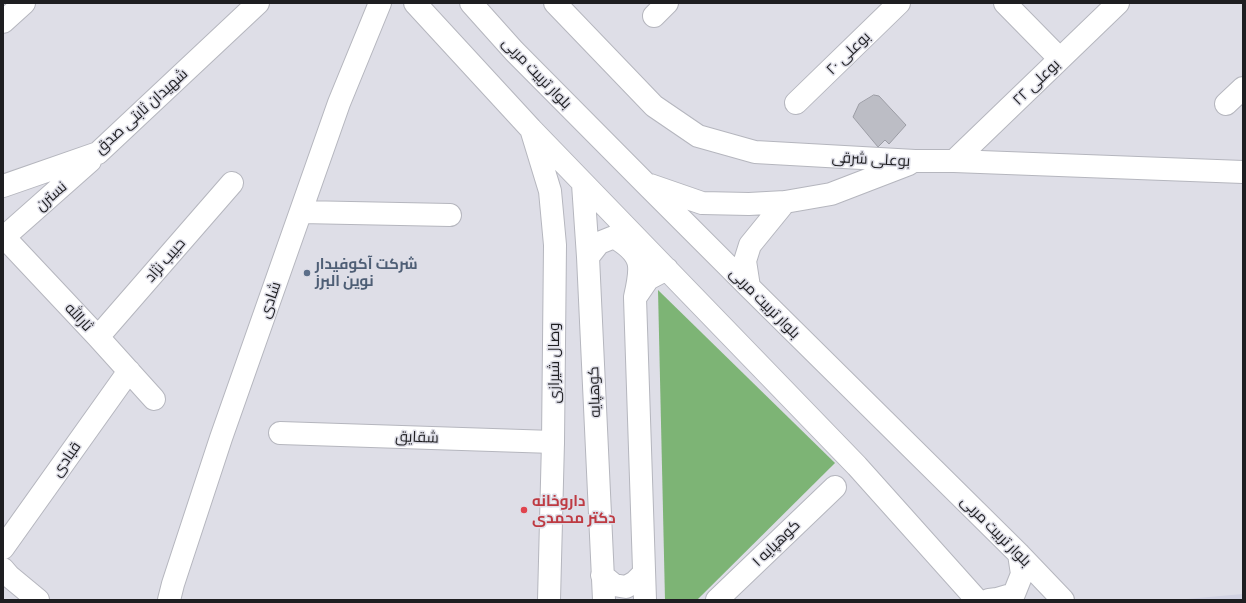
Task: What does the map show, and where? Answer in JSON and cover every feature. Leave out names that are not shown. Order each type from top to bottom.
[{"type":"street","points":[[3,22],[24,3]]},
{"type":"street","name":"شهیدان ثابتی صدق","points":[[3,186],[98,153],[258,3]]},
{"type":"street","name":"شادی","points":[[170,600],[175,577],[221,438],[339,103],[380,3]]},
{"type":"street","points":[[415,3],[583,184],[857,466],[977,600]]},
{"type":"street","name":"بلوار تربیت مربی","points":[[471,3],[514,51],[749,287],[1019,554],[1063,600]]},
{"type":"street","name":"بوعلی شرقی","points":[[555,3],[654,106],[698,136],[755,152],[915,161],[954,161],[1243,172]]},
{"type":"street","name":"بوعلی ۲۰","points":[[796,103],[899,3]]},
{"type":"street","points":[[1005,3],[1060,59]]},
{"type":"street","name":"بوعلی ۲۲","points":[[954,161],[1118,3]]},
{"type":"street","points":[[1226,104],[1243,88]]},
{"type":"street","name":"وصال شیرازی","points":[[531,129],[550,191],[555,245],[553,442],[549,600]]},
{"type":"street","name":"نسترن","points":[[3,237],[98,153]]},
{"type":"street","points":[[646,184],[702,203],[749,204],[785,202],[831,194],[915,161]]},
{"type":"street","name":"حبیب نژاد","points":[[98,337],[232,183]]},
{"type":"street","name":"کوهپایه","points":[[583,184],[588,257],[604,600]]},
{"type":"street","points":[[749,287],[745,261],[750,245],[785,202]]},
{"type":"street","points":[[301,212],[450,215]]},
{"type":"street","name":"ثارالله","points":[[3,237],[98,337],[154,399]]},
{"type":"street","points":[[588,257],[599,243],[614,237],[627,245],[637,257],[640,274],[635,298],[645,600]]},
{"type":"street","points":[[635,298],[648,279],[667,269]]},
{"type":"street","name":"قبادی","points":[[3,548],[129,371]]},
{"type":"street","name":"شقایق","points":[[280,432],[553,442]]},
{"type":"street","name":"کوهپایه ۱","points":[[717,600],[835,487]]},
{"type":"street","points":[[989,600],[1014,594],[1022,574],[1019,554]]},
{"type":"street","points":[[3,569],[31,598]]},
{"type":"street","points":[[602,575],[614,585],[626,587],[635,582],[643,574]]},
{"type":"shaded area","points":[[1243,594],[1243,600],[1175,600]]},
{"type":"green space","points":[[658,290],[835,463],[697,600],[665,600]]},
{"type":"building","points":[[874,95],[879,96],[906,125],[889,144],[885,140],[878,147],[853,117],[859,104]]},
{"type":"place","name":"شرکت آکوفیدار نوین البرز","points":[[307,273]]},
{"type":"place","name":"داروخانه دکتر محمدی","points":[[524,510]]}]
